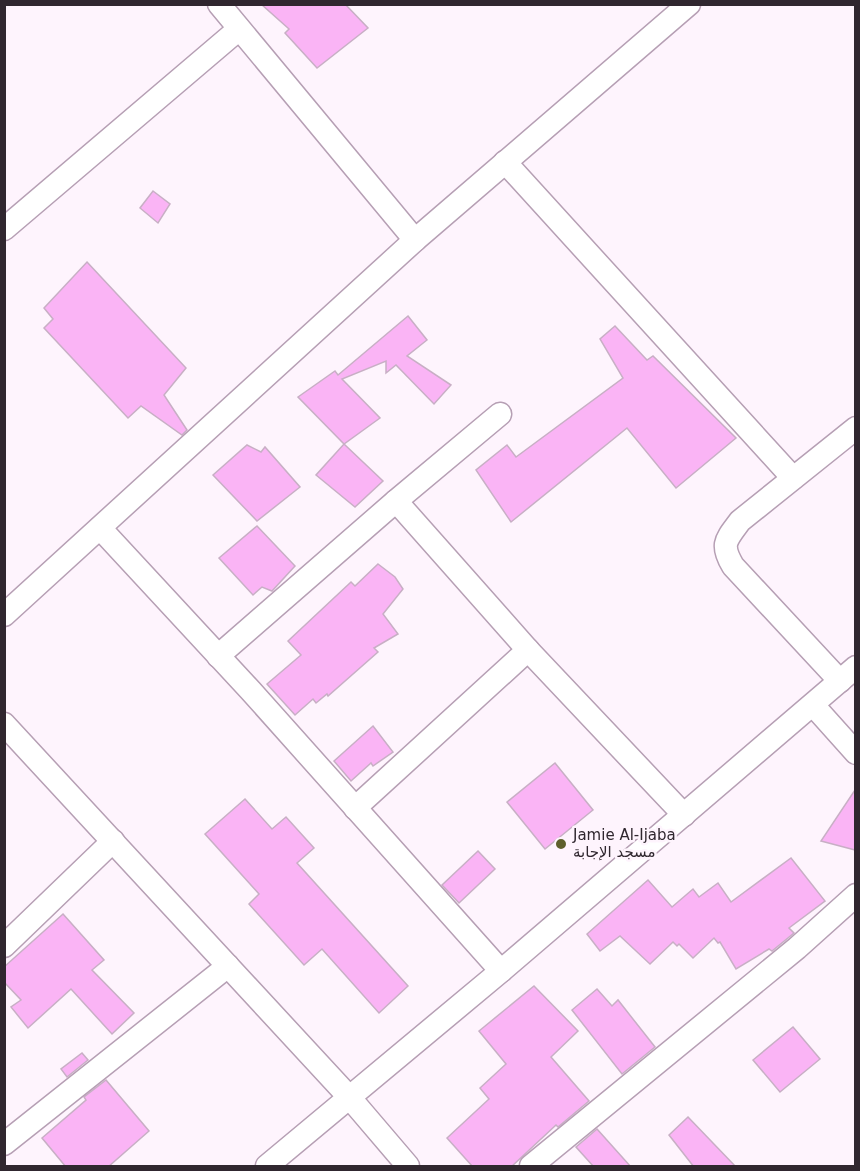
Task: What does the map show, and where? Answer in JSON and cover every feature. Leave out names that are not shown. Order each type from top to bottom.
[{"type":"street","points":[[219,4],[415,240]]},
{"type":"street","points":[[4,615],[415,240],[689,4]]},
{"type":"street","points":[[4,229],[239,28]]},
{"type":"street","points":[[505,162],[794,478]]},
{"type":"street","points":[[218,656],[500,414]]},
{"type":"street","points":[[267,1167],[501,971],[848,674],[733,566],[726,554],[725,540],[740,520],[855,429]]},
{"type":"street","points":[[396,501],[528,650],[684,815]]},
{"type":"street","points":[[100,528],[501,971]]},
{"type":"street","points":[[355,808],[528,650]]},
{"type":"street","points":[[813,705],[855,753]]},
{"type":"street","points":[[4,724],[350,1098],[408,1167]]},
{"type":"street","points":[[4,946],[112,841]]},
{"type":"street","points":[[531,1167],[797,948],[855,895]]},
{"type":"street","points":[[4,1144],[228,966]]},
{"type":"building","points":[[261,4],[345,4],[368,28],[317,68],[285,33],[289,29]]},
{"type":"building","points":[[153,191],[170,204],[158,223],[140,208]]},
{"type":"building","points":[[87,262],[186,368],[164,395],[187,430],[182,435],[141,406],[128,418],[44,328],[53,319],[44,308]]},
{"type":"building","points":[[408,316],[427,340],[407,356],[451,385],[434,404],[396,365],[386,373],[386,361],[342,379],[380,418],[344,444],[298,397],[335,371],[338,375]]},
{"type":"building","points":[[615,326],[647,360],[653,356],[736,438],[676,488],[627,428],[511,522],[476,470],[507,445],[516,457],[623,378],[600,339]]},
{"type":"building","points":[[344,444],[383,481],[355,507],[316,475]]},
{"type":"building","points":[[247,445],[261,452],[265,447],[300,487],[257,521],[213,475]]},
{"type":"building","points":[[257,526],[295,566],[272,591],[262,587],[253,595],[219,558]]},
{"type":"building","points":[[378,564],[395,577],[403,589],[383,614],[398,634],[374,648],[378,652],[328,696],[327,694],[316,703],[313,699],[295,715],[267,684],[301,655],[288,641],[351,582],[355,586]]},
{"type":"building","points":[[373,726],[393,752],[373,766],[371,763],[351,781],[334,761]]},
{"type":"building","points":[[555,763],[593,810],[545,849],[507,802]]},
{"type":"building","points":[[855,790],[855,850],[821,841]]},
{"type":"building","points":[[245,799],[272,829],[286,817],[314,848],[297,863],[408,986],[379,1013],[322,949],[304,965],[249,904],[259,894],[205,834]]},
{"type":"building","points":[[478,851],[495,869],[459,903],[442,885]]},
{"type":"building","points":[[791,858],[825,901],[789,928],[794,933],[772,951],[769,949],[736,969],[720,942],[718,943],[714,938],[693,958],[679,944],[677,946],[673,942],[650,964],[620,936],[600,951],[587,934],[648,880],[672,907],[693,889],[699,897],[718,883],[731,902]]},
{"type":"building","points":[[63,914],[104,960],[92,970],[134,1013],[112,1034],[71,989],[28,1028],[11,1007],[21,1000],[4,982],[4,967]]},
{"type":"building","points":[[534,986],[578,1031],[551,1057],[589,1101],[558,1127],[556,1125],[511,1167],[473,1167],[447,1138],[489,1099],[480,1088],[506,1064],[479,1031]]},
{"type":"building","points":[[597,989],[612,1006],[618,1000],[655,1047],[622,1074],[572,1010]]},
{"type":"building","points":[[793,1027],[820,1059],[780,1092],[753,1060]]},
{"type":"building","points":[[82,1053],[88,1060],[67,1077],[61,1069]]},
{"type":"building","points":[[106,1080],[149,1131],[108,1167],[66,1167],[42,1138],[86,1100],[84,1097]]},
{"type":"building","points":[[688,1117],[736,1167],[694,1167],[669,1135]]},
{"type":"building","points":[[597,1129],[631,1167],[594,1167],[576,1147]]},
{"type":"place","name":"Jamie Al-Ijaba مسجد الإجابة","points":[[561,844]]}]
